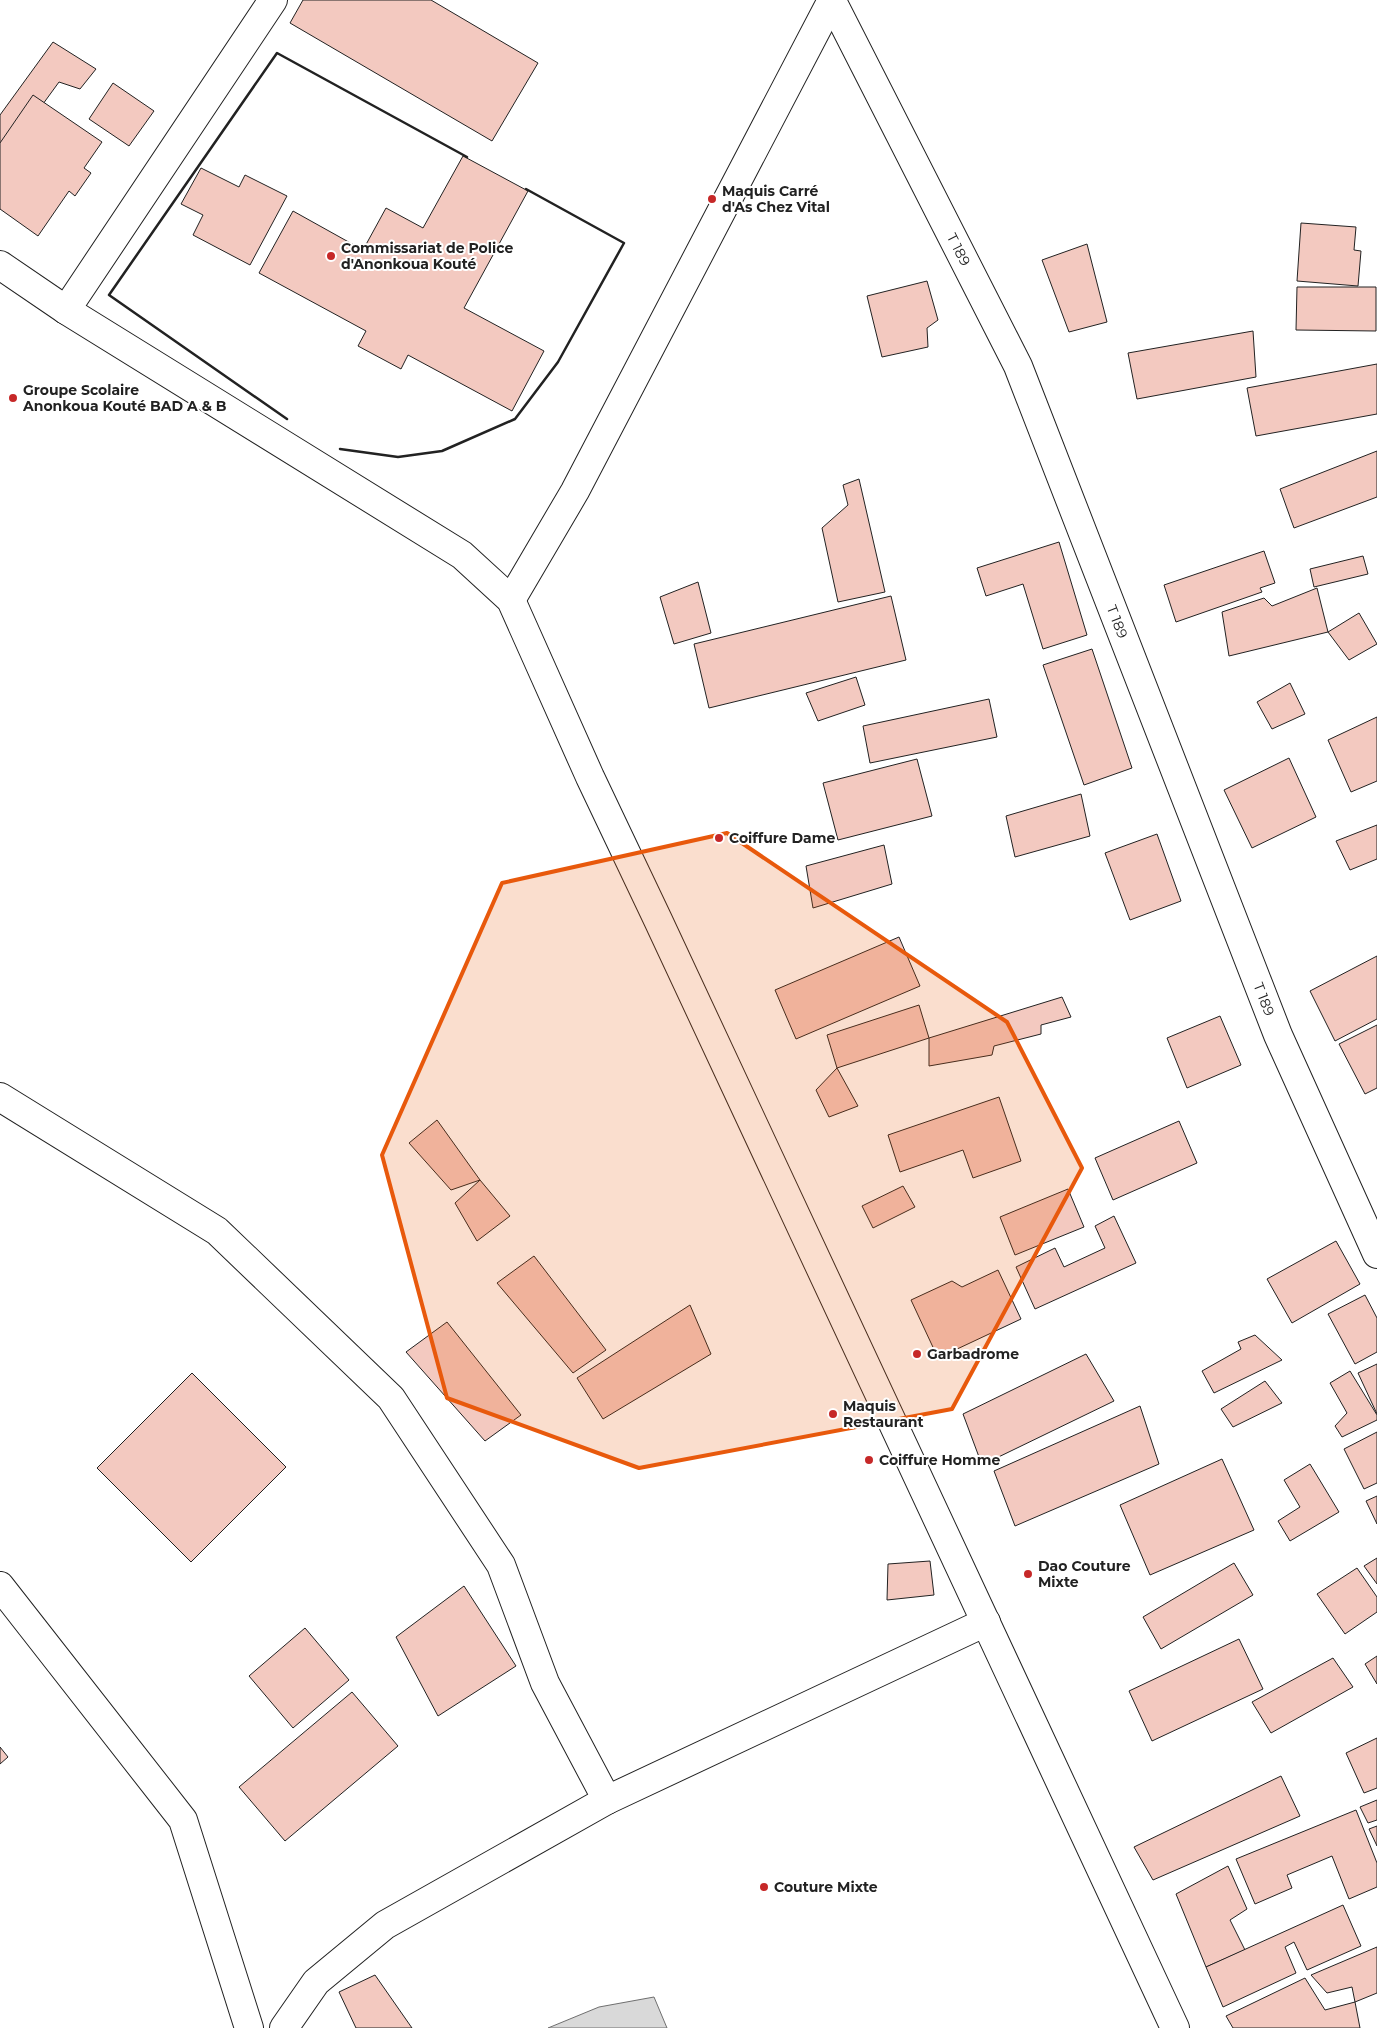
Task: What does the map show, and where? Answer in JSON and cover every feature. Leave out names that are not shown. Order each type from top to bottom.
[{"type":"street","points":[[66,310],[273,0]]},
{"type":"street","points":[[511,600],[575,491],[832,0]]},
{"type":"street","name":"T 189","points":[[832,0],[1018,366],[1278,1035],[1377,1254]]},
{"type":"street","points":[[0,265],[66,310],[462,555],[511,600],[590,777],[667,938],[1175,2028]]},
{"type":"street","points":[[0,1097],[217,1231],[391,1398],[501,1565],[545,1683],[607,1800]]},
{"type":"street","points":[[0,1586],[182,1820],[249,2028]]},
{"type":"street","points":[[284,2028],[316,1982],[385,1925],[607,1800],[986,1622]]},
{"type":"highlighted area","points":[[727,833],[1007,1022],[1082,1168],[952,1409],[639,1468],[447,1398],[382,1155],[502,883]]},
{"type":"shaded area","points":[[654,1997],[667,2028],[548,2028],[599,2007]]},
{"type":"building","points":[[303,0],[431,0],[538,63],[492,141],[290,23]]},
{"type":"building","points":[[53,42],[96,69],[80,89],[59,82],[0,163],[0,115]]},
{"type":"building","points":[[113,83],[154,111],[129,146],[89,119]]},
{"type":"building","points":[[33,95],[102,142],[84,168],[91,173],[75,196],[69,191],[38,236],[0,209],[0,143]]},
{"type":"building","points":[[463,156],[528,191],[464,308],[544,351],[512,411],[408,355],[401,369],[358,346],[366,331],[259,273],[293,211],[363,250],[386,208],[423,228]]},
{"type":"building","points":[[201,168],[239,187],[245,175],[287,196],[250,265],[193,235],[203,215],[181,204]]},
{"type":"building","points":[[1301,223],[1356,227],[1354,250],[1361,251],[1358,286],[1297,281]]},
{"type":"building","points":[[1087,244],[1107,322],[1069,332],[1042,260]]},
{"type":"building","points":[[927,281],[938,320],[927,328],[928,347],[882,357],[867,296]]},
{"type":"building","points":[[1297,287],[1376,287],[1376,331],[1296,330]]},
{"type":"building","points":[[1253,331],[1256,377],[1137,399],[1128,353]]},
{"type":"building","points":[[1377,364],[1377,414],[1256,436],[1247,388]]},
{"type":"building","points":[[1377,451],[1377,497],[1294,528],[1280,489]]},
{"type":"building","points":[[859,479],[885,592],[838,602],[822,528],[848,505],[843,485]]},
{"type":"building","points":[[1059,542],[1087,635],[1043,649],[1023,584],[986,596],[977,568]]},
{"type":"building","points":[[1264,551],[1275,583],[1260,588],[1262,592],[1176,622],[1164,585]]},
{"type":"building","points":[[1363,556],[1368,574],[1314,587],[1310,569]]},
{"type":"building","points":[[698,582],[711,633],[674,644],[660,597]]},
{"type":"building","points":[[1317,588],[1328,632],[1229,656],[1222,612],[1264,598],[1272,606]]},
{"type":"building","points":[[891,596],[906,660],[709,708],[694,644]]},
{"type":"building","points":[[1359,613],[1377,644],[1349,660],[1328,632]]},
{"type":"building","points":[[1092,649],[1132,768],[1084,785],[1043,665]]},
{"type":"building","points":[[856,677],[865,705],[818,721],[806,693]]},
{"type":"building","points":[[1290,683],[1305,714],[1272,729],[1257,702]]},
{"type":"building","points":[[989,699],[997,737],[870,763],[863,726]]},
{"type":"building","points":[[1377,717],[1377,781],[1351,792],[1328,740]]},
{"type":"building","points":[[1289,758],[1316,817],[1252,848],[1224,790]]},
{"type":"building","points":[[917,759],[932,816],[838,840],[823,783]]},
{"type":"building","points":[[1081,794],[1090,836],[1015,857],[1006,816]]},
{"type":"building","points":[[1377,825],[1377,859],[1350,870],[1336,841]]},
{"type":"building","points":[[1157,834],[1181,901],[1130,920],[1105,853]]},
{"type":"building","points":[[884,845],[892,884],[813,908],[806,866]]},
{"type":"building","points":[[899,937],[920,986],[796,1039],[775,990]]},
{"type":"building","points":[[1377,956],[1377,1019],[1335,1041],[1310,991]]},
{"type":"building","points":[[1062,997],[1071,1017],[1041,1025],[1041,1034],[994,1046],[992,1055],[929,1066],[929,1038]]},
{"type":"building","points":[[919,1005],[929,1038],[837,1068],[827,1035]]},
{"type":"building","points":[[1220,1016],[1241,1065],[1187,1088],[1167,1038]]},
{"type":"building","points":[[1377,1025],[1377,1088],[1365,1094],[1339,1044]]},
{"type":"building","points":[[837,1068],[858,1106],[829,1117],[816,1090]]},
{"type":"building","points":[[999,1097],[1021,1161],[973,1178],[963,1150],[900,1172],[888,1135]]},
{"type":"building","points":[[437,1120],[480,1180],[451,1190],[409,1143]]},
{"type":"building","points":[[1179,1121],[1197,1163],[1113,1200],[1095,1158]]},
{"type":"building","points":[[480,1180],[510,1216],[477,1241],[455,1203]]},
{"type":"building","points":[[903,1186],[915,1207],[873,1228],[862,1206]]},
{"type":"building","points":[[1068,1189],[1084,1227],[1015,1255],[1000,1217]]},
{"type":"building","points":[[1114,1216],[1136,1263],[1035,1309],[1016,1267],[1055,1248],[1064,1267],[1105,1248],[1095,1226]]},
{"type":"building","points":[[1336,1241],[1360,1284],[1292,1323],[1267,1279]]},
{"type":"building","points":[[534,1256],[606,1350],[573,1373],[497,1283]]},
{"type":"building","points":[[998,1270],[1021,1319],[938,1358],[911,1300],[952,1281],[962,1287]]},
{"type":"building","points":[[1365,1295],[1377,1318],[1377,1352],[1355,1364],[1328,1314]]},
{"type":"building","points":[[690,1305],[711,1354],[603,1419],[577,1378]]},
{"type":"building","points":[[447,1322],[521,1415],[485,1441],[406,1352]]},
{"type":"building","points":[[1255,1335],[1282,1360],[1214,1393],[1202,1371],[1241,1349],[1238,1342]]},
{"type":"building","points":[[1086,1354],[1114,1401],[982,1465],[963,1414]]},
{"type":"building","points":[[1377,1364],[1377,1414],[1358,1373]]},
{"type":"building","points":[[1350,1371],[1377,1415],[1377,1420],[1342,1437],[1335,1426],[1347,1413],[1330,1383]]},
{"type":"building","points":[[192,1373],[286,1467],[191,1562],[97,1468]]},
{"type":"building","points":[[1265,1381],[1282,1403],[1233,1427],[1221,1409]]},
{"type":"building","points":[[1140,1406],[1159,1464],[1015,1526],[994,1471]]},
{"type":"building","points":[[1377,1432],[1377,1483],[1364,1489],[1344,1449]]},
{"type":"building","points":[[1222,1459],[1254,1530],[1150,1575],[1120,1505]]},
{"type":"building","points":[[1310,1464],[1339,1512],[1290,1541],[1278,1521],[1300,1507],[1284,1480]]},
{"type":"building","points":[[1377,1496],[1377,1524],[1366,1501]]},
{"type":"building","points":[[1377,1558],[1377,1584],[1364,1566]]},
{"type":"building","points":[[930,1561],[934,1595],[887,1600],[888,1564]]},
{"type":"building","points":[[1234,1563],[1253,1595],[1161,1649],[1143,1617]]},
{"type":"building","points":[[1357,1568],[1377,1597],[1377,1612],[1345,1634],[1317,1594]]},
{"type":"building","points":[[464,1586],[516,1666],[438,1716],[396,1637]]},
{"type":"building","points":[[305,1628],[349,1680],[293,1728],[249,1676]]},
{"type":"building","points":[[1239,1639],[1263,1689],[1152,1741],[1129,1691]]},
{"type":"building","points":[[1377,1656],[1377,1684],[1365,1664]]},
{"type":"building","points":[[1333,1658],[1353,1687],[1271,1733],[1252,1702]]},
{"type":"building","points":[[352,1692],[398,1746],[285,1841],[239,1787]]},
{"type":"building","points":[[1377,1738],[1377,1788],[1364,1793],[1346,1753]]},
{"type":"building","points":[[0,1747],[8,1757],[0,1764]]},
{"type":"building","points":[[1281,1776],[1300,1816],[1153,1880],[1134,1847]]},
{"type":"building","points":[[1377,1800],[1377,1820],[1368,1823],[1360,1807]]},
{"type":"building","points":[[1356,1810],[1377,1863],[1377,1887],[1349,1899],[1332,1856],[1287,1875],[1292,1888],[1255,1904],[1236,1859]]},
{"type":"building","points":[[1377,1826],[1377,1846],[1369,1829]]},
{"type":"building","points":[[1228,1866],[1247,1909],[1230,1920],[1245,1950],[1206,1967],[1176,1894]]},
{"type":"building","points":[[1343,1905],[1361,1946],[1307,1970],[1294,1942],[1285,1947],[1296,1973],[1223,2007],[1206,1967]]},
{"type":"building","points":[[1377,1947],[1377,1993],[1355,2002],[1352,1987],[1327,1993],[1311,1975]]},
{"type":"building","points":[[375,1975],[412,2028],[356,2028],[339,1992]]},
{"type":"building","points":[[1305,1978],[1325,2010],[1355,2002],[1360,2028],[1233,2028],[1226,2016]]},
{"type":"wall","points":[[287,419],[109,295],[277,53],[467,157]]},
{"type":"wall","points":[[340,449],[398,457],[442,451],[515,419],[558,362],[624,243],[526,189]]},
{"type":"place","name":"Maquis Carré d'As Chez Vital","points":[[712,199]]},
{"type":"place","name":"Commissariat de Police d'Anonkoua Kouté","points":[[331,256]]},
{"type":"place","name":"Groupe Scolaire Anonkoua Kouté BAD A & B","points":[[13,398]]},
{"type":"place","name":"Coiffure Dame","points":[[719,838]]},
{"type":"place","name":"Garbadrome","points":[[917,1354]]},
{"type":"place","name":"Maquis Restaurant","points":[[833,1414]]},
{"type":"place","name":"Coiffure Homme","points":[[869,1460]]},
{"type":"place","name":"Dao Couture Mixte","points":[[1028,1574]]},
{"type":"place","name":"Couture Mixte","points":[[764,1887]]}]
